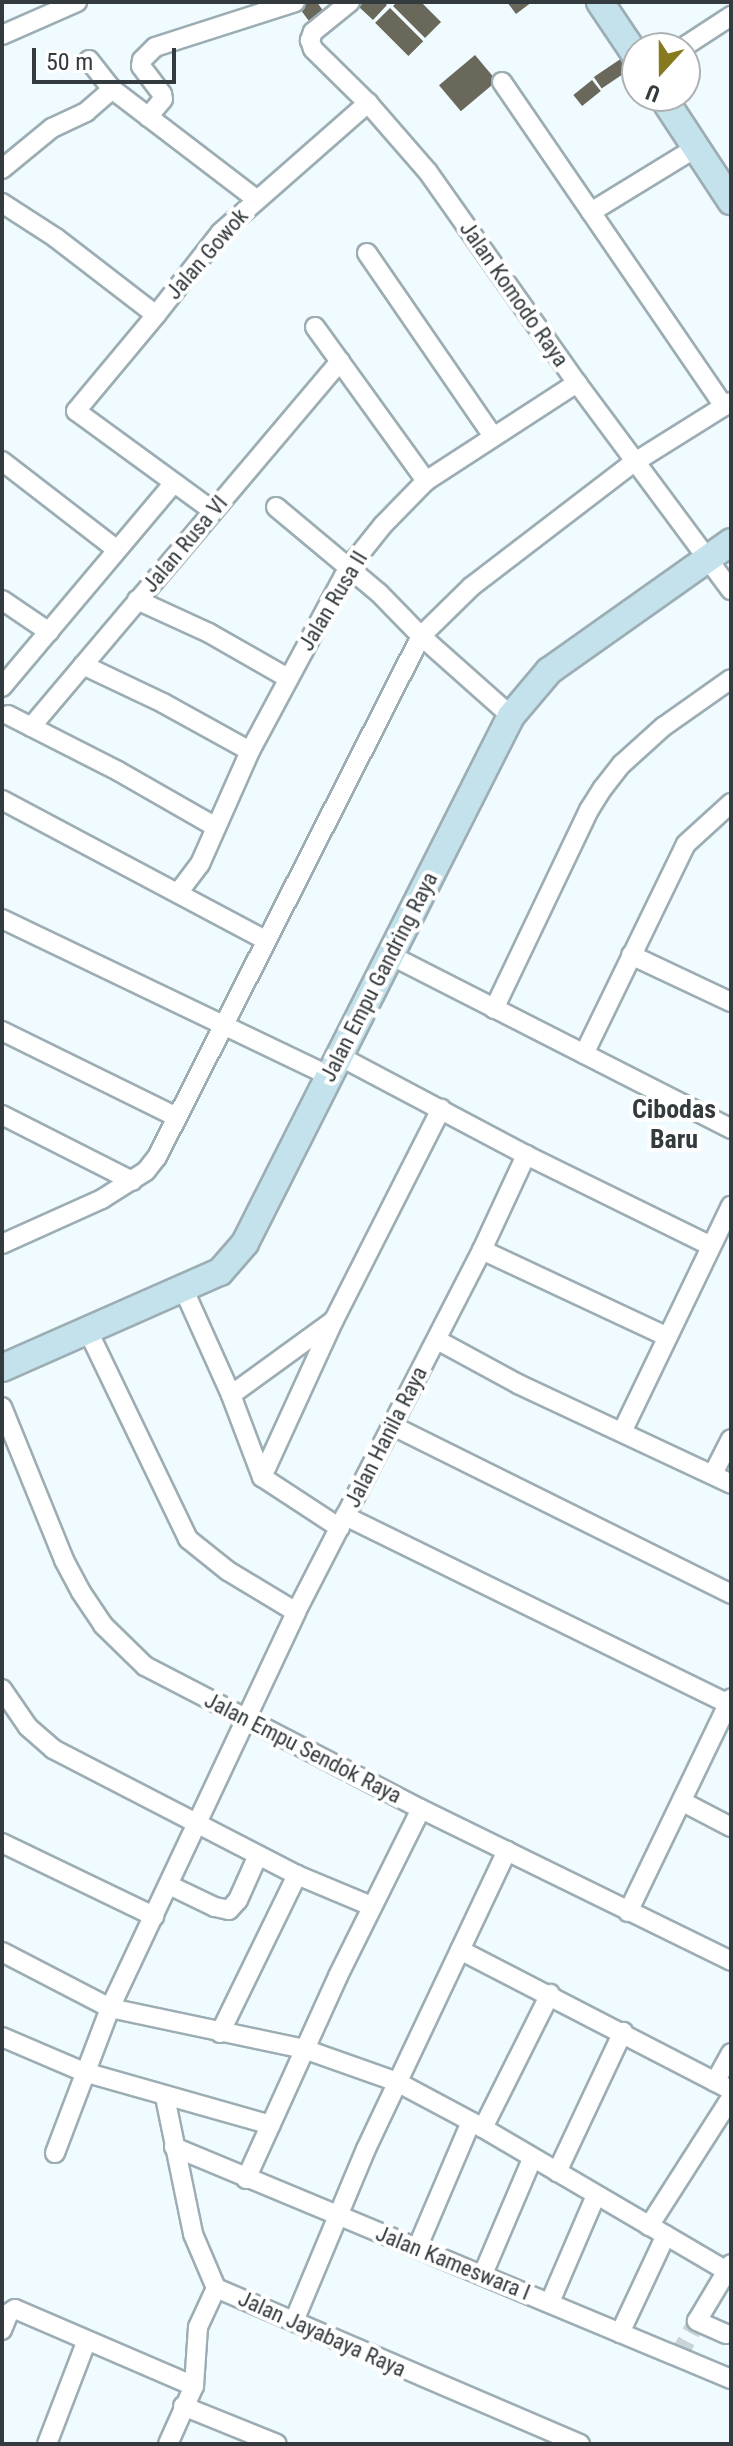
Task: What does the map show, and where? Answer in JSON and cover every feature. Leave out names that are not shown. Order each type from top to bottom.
[{"type":"street","points":[[2,35],[77,2]]},
{"type":"street","points":[[148,117],[163,99],[141,66],[142,60],[155,47],[295,2]]},
{"type":"street","name":"Jalan Komodo Raya","points":[[350,2],[313,32],[310,40],[313,49],[368,103],[428,172],[577,383],[731,590]]},
{"type":"street","points":[[600,2],[621,33]]},
{"type":"street","points":[[701,36],[731,16]]},
{"type":"street","points":[[89,60],[112,89],[256,199]]},
{"type":"street","points":[[2,1244],[102,1199],[132,1181],[157,1157],[421,636],[471,587],[635,462],[728,404],[502,82]]},
{"type":"street","points":[[2,169],[52,128],[86,112],[112,89]]},
{"type":"street","name":"Jalan Gowok","points":[[2,203],[56,238],[156,315],[221,232],[368,103]]},
{"type":"street","points":[[672,112],[731,201]]},
{"type":"street","points":[[591,212],[694,149]]},
{"type":"street","points":[[367,253],[493,436]]},
{"type":"street","points":[[156,315],[76,411],[213,511]]},
{"type":"street","points":[[315,327],[426,481]]},
{"type":"street","name":"Jalan Rusa VI","points":[[31,727],[340,361]]},
{"type":"street","name":"Jalan Rusa II","points":[[178,893],[200,864],[214,826],[250,751],[347,570],[383,525],[426,481],[577,383]]},
{"type":"street","points":[[2,461],[117,550]]},
{"type":"street","points":[[2,687],[174,483]]},
{"type":"street","points":[[276,507],[347,570],[379,593],[421,636],[511,716]]},
{"type":"street","name":"Jalan Empu Gandring Raya","points":[[2,1368],[220,1272],[245,1243],[511,716],[549,671],[731,542]]},
{"type":"street","points":[[2,600],[49,632]]},
{"type":"street","points":[[137,600],[209,633],[288,678]]},
{"type":"street","points":[[83,665],[163,703],[250,751]]},
{"type":"street","points":[[494,1009],[589,810],[603,788],[622,764],[663,727],[731,679]]},
{"type":"street","points":[[8,715],[118,771],[214,826]]},
{"type":"street","points":[[2,800],[265,940]]},
{"type":"street","points":[[584,1054],[686,844],[731,803]]},
{"type":"street","points":[[2,919],[225,1026],[441,1109],[526,1155],[711,1246]]},
{"type":"street","points":[[390,955],[731,1129]]},
{"type":"street","points":[[631,955],[731,1002]]},
{"type":"street","points":[[2,1032],[177,1117]]},
{"type":"street","points":[[262,1477],[334,1320],[441,1109]]},
{"type":"street","points":[[2,1115],[132,1181]]},
{"type":"street","name":"Jalan Hanila Raya","points":[[55,2153],[110,2008],[199,1825],[296,1612],[437,1340],[526,1155]]},
{"type":"street","points":[[622,1432],[731,1206]]},
{"type":"street","points":[[482,1250],[668,1337]]},
{"type":"street","points":[[183,1288],[231,1395],[262,1477],[342,1522],[730,1701],[628,1912]]},
{"type":"street","points":[[231,1395],[334,1320]]},
{"type":"street","points":[[88,1331],[188,1539],[228,1571],[296,1612]]},
{"type":"street","points":[[437,1340],[518,1384],[731,1484]]},
{"type":"street","name":"Jalan Empu Sendok Raya","points":[[2,1407],[64,1560],[103,1625],[145,1666],[421,1809],[731,1961]]},
{"type":"street","points":[[391,1425],[731,1594]]},
{"type":"street","points":[[713,1474],[731,1439]]},
{"type":"street","points":[[2,1689],[28,1727],[53,1749],[297,1875],[371,1906]]},
{"type":"street","points":[[683,1802],[731,1827]]},
{"type":"street","points":[[246,2179],[371,1906],[421,1809]]},
{"type":"street","points":[[2,1843],[154,1916]]},
{"type":"street","points":[[294,2321],[336,2217],[397,2082],[507,1851]]},
{"type":"street","points":[[169,1885],[215,1907],[229,1910],[238,1900],[258,1855]]},
{"type":"street","points":[[220,2033],[297,1875]]},
{"type":"street","points":[[460,1950],[723,2086],[731,2053]]},
{"type":"street","points":[[2,1952],[110,2008],[304,2049],[397,2082],[649,2226],[729,2268],[697,2321],[726,2334]]},
{"type":"street","points":[[418,2246],[477,2125],[550,1994]]},
{"type":"street","points":[[557,2172],[623,2032]]},
{"type":"street","points":[[2,2037],[84,2072],[271,2125]]},
{"type":"street","points":[[165,2097],[193,2234],[216,2288]]},
{"type":"street","points":[[649,2226],[731,2098]]},
{"type":"street","name":"Jalan Kameswara I","points":[[174,2147],[336,2217],[418,2246],[731,2379]]},
{"type":"street","points":[[483,2274],[532,2159]]},
{"type":"street","points":[[550,2302],[596,2195]]},
{"type":"street","points":[[620,2333],[666,2235]]},
{"type":"street","name":"Jalan Jayabaya Raya","points":[[168,2444],[194,2386],[198,2327],[216,2288],[580,2444]]},
{"type":"street","points":[[2,2330],[9,2313],[15,2309],[194,2386]]},
{"type":"street","points":[[47,2444],[87,2340]]},
{"type":"street","points":[[183,2406],[277,2444]]},
{"type":"building","points":[[317,2],[326,15],[312,25],[297,5]]},
{"type":"building","points":[[364,2],[384,2],[387,5],[373,20],[359,7]]},
{"type":"building","points":[[397,2],[421,2],[441,22],[425,38],[393,6]]},
{"type":"building","points":[[507,2],[532,2],[516,14]]},
{"type":"building","points":[[390,8],[423,41],[408,56],[375,23]]},
{"type":"building","points":[[475,55],[497,81],[461,111],[439,85]]},
{"type":"building","points":[[621,59],[621,76],[602,89],[594,77]]},
{"type":"building","points":[[592,80],[601,91],[582,106],[573,95]]},
{"type":"tunnel","points":[[678,2357],[697,2321]]},
{"type":"district","name":"Cibodas Baru","points":[[674,1125]]}]
